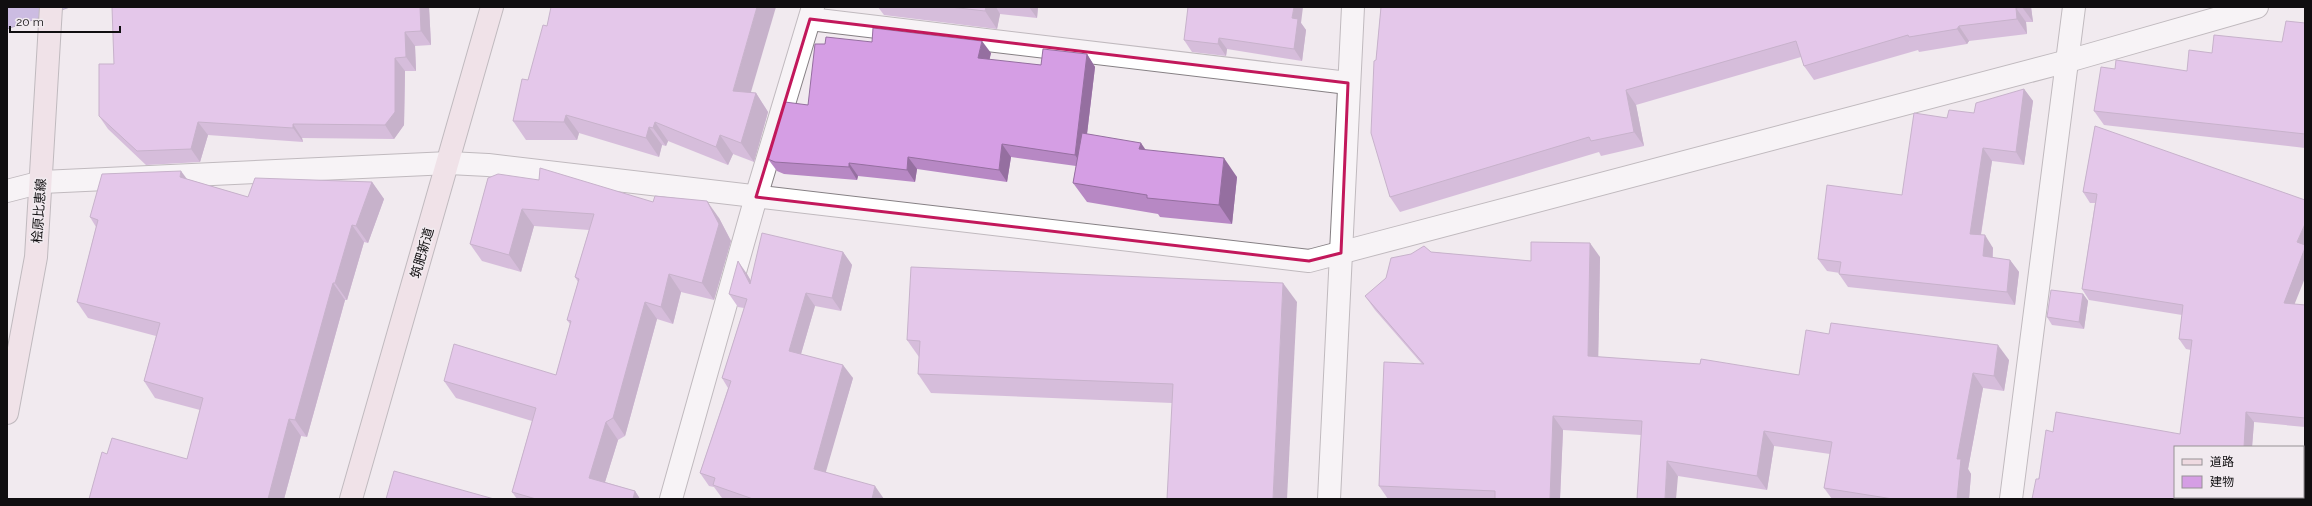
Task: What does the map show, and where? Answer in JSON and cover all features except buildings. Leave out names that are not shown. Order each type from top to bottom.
[{"type":"street","name":"筑肥新道","points":[[351,499],[449,163],[457,126],[492,7]]},
{"type":"street","points":[[1329,499],[1342,253],[1348,83],[1353,7]]},
{"type":"street","points":[[2011,499],[2074,7]]},
{"type":"street","points":[[7,191],[42,182],[449,163],[488,165],[1309,261],[2068,61],[2257,7]]},
{"type":"street","name":"桧原比恵線","points":[[7,413],[36,257],[42,182],[51,10]]},
{"type":"street","points":[[671,499],[756,197],[811,13],[1348,83]]},
{"type":"highlighted area","points":[[810,19],[1348,83],[1341,253],[1309,261],[756,197]]},
{"type":"shaded area","points":[[7,7],[70,7],[7,29]]}]
